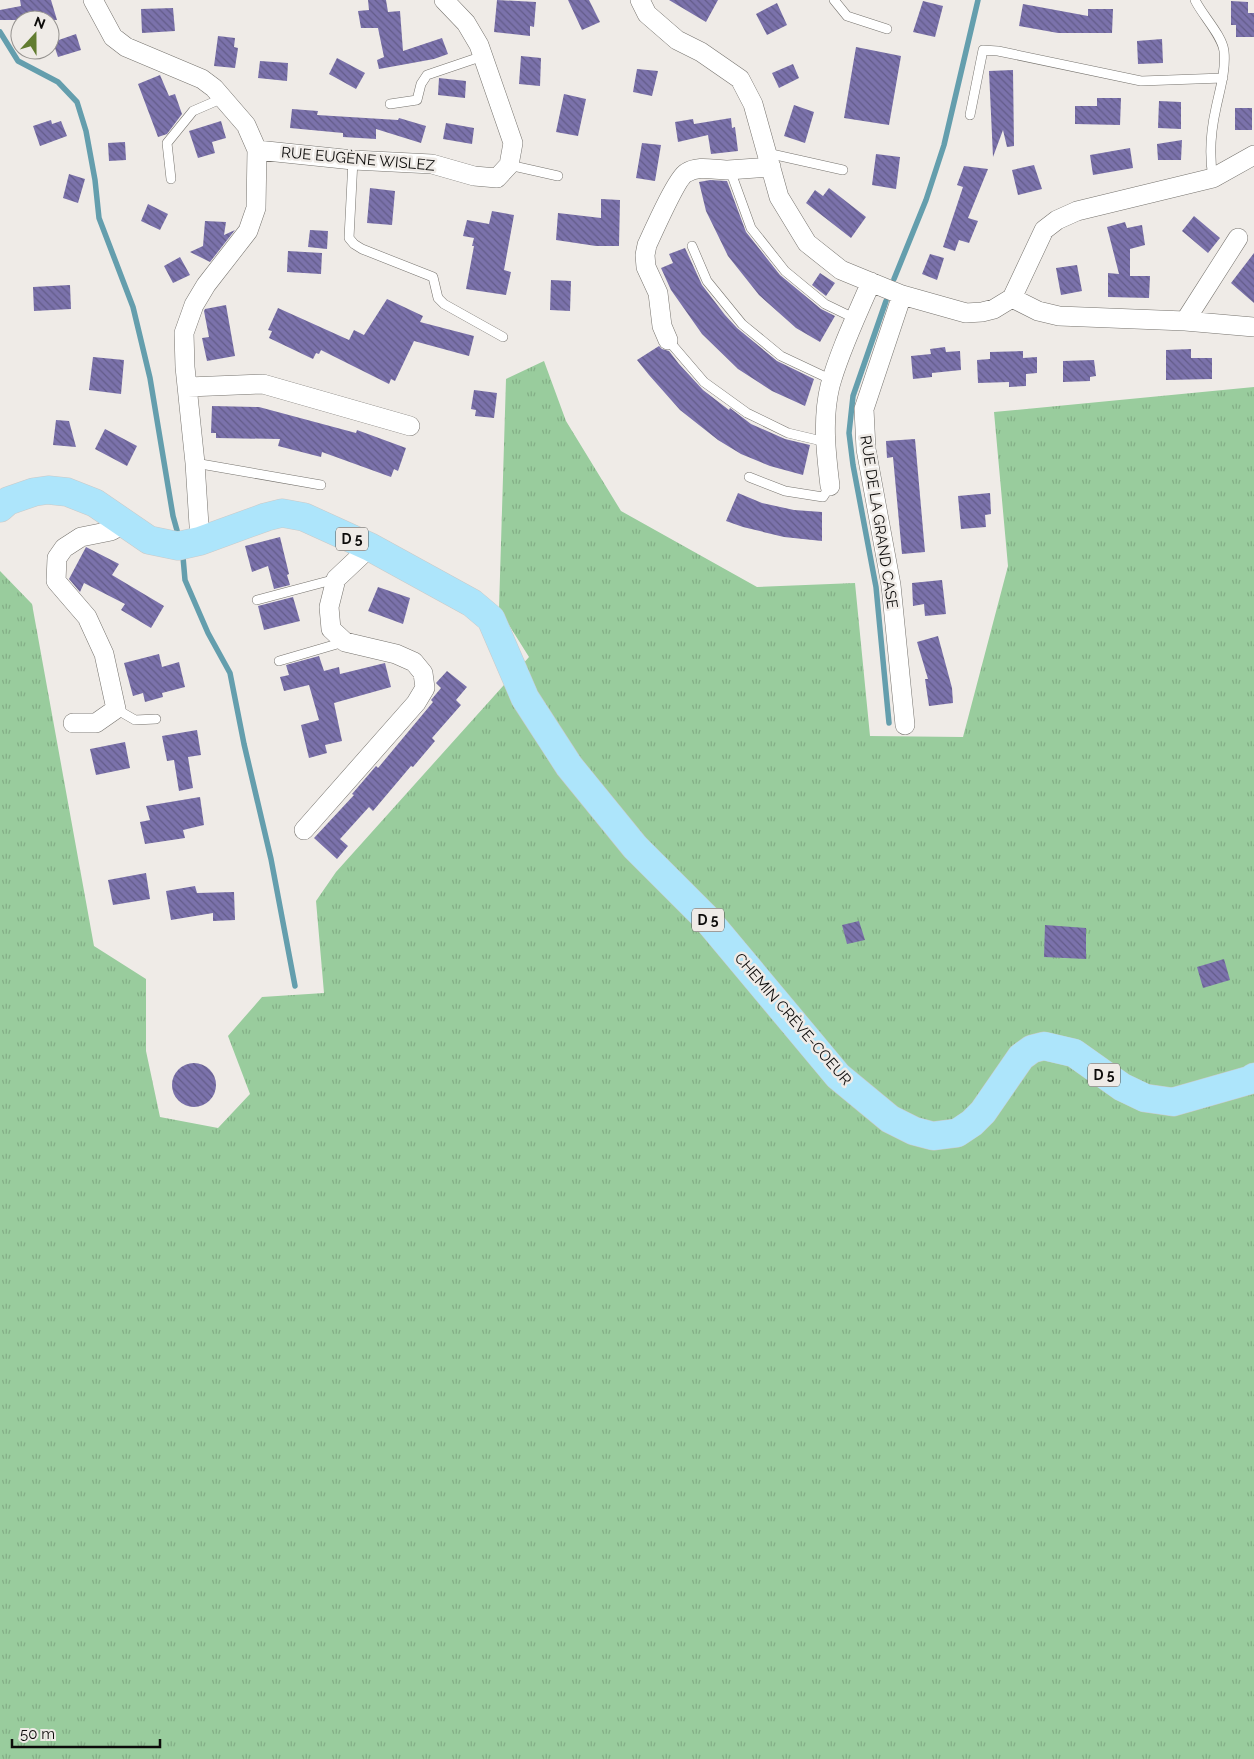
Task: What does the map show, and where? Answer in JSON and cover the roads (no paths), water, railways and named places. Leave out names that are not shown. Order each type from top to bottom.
[{"type":"main road","name":"D 5","points":[[0,508],[8,501],[34,492],[48,490],[67,492],[95,503],[149,540],[178,546],[200,541],[250,521],[282,513],[304,517],[370,547]]},
{"type":"main road","name":"CHEMIN CRÈVE-COEUR","points":[[370,547],[472,602],[491,619],[525,698],[569,766],[635,847],[706,918],[838,1076],[890,1118],[914,1131],[933,1136],[957,1133],[972,1123],[983,1112],[1021,1057],[1032,1049],[1044,1046],[1074,1053],[1122,1088],[1145,1098],[1173,1102],[1250,1080],[1254,1077]]},
{"type":"street","points":[[94,0],[114,37],[126,47],[202,79],[214,88],[246,125],[257,150],[256,208],[248,231],[206,285],[194,305],[184,333],[185,367],[196,463],[200,541]]},
{"type":"street","points":[[444,0],[466,23],[479,45],[513,143],[509,165]]},
{"type":"street","points":[[640,0],[647,14],[677,40],[701,52],[740,79],[753,104],[779,197],[807,243],[841,270],[902,295],[966,312],[982,312],[994,309],[1012,298],[1044,230],[1058,220],[1077,211],[1213,178],[1254,155]]},
{"type":"street","name":"RUE EUGÈNE WISLEZ","points":[[257,150],[353,160],[432,164],[474,176],[497,178],[509,165]]},
{"type":"street","points":[[668,340],[662,326],[658,293],[646,266],[645,255],[647,244],[677,182],[685,173],[706,168],[730,170],[769,160]]},
{"type":"street","points":[[1185,321],[1238,238]]},
{"type":"street","points":[[830,486],[825,424],[830,387],[838,362],[872,282]]},
{"type":"street","name":"RUE DE LA GRAND CASE","points":[[902,295],[864,409],[866,449],[891,584],[905,725]]},
{"type":"street","points":[[1012,298],[1038,311],[1059,316],[1185,321],[1254,327]]},
{"type":"street","points":[[188,387],[263,384],[410,426]]},
{"type":"street","points":[[73,723],[96,723],[116,709],[104,654],[87,617],[56,581],[57,558],[64,548],[81,537],[111,531],[124,524]]},
{"type":"street","points":[[304,830],[416,703],[425,688],[424,673],[414,662],[396,654],[344,642],[331,629],[329,607],[336,579],[370,547]]},
{"type":"lane","points":[[834,0],[847,16],[887,28]]},
{"type":"lane","points":[[1195,0],[1224,49],[1223,78],[1212,132],[1213,178]]},
{"type":"lane","points":[[970,116],[983,50],[998,51],[1141,81],[1223,78]]},
{"type":"lane","points":[[390,104],[417,100],[421,84],[427,75],[483,56]]},
{"type":"lane","points":[[171,179],[166,142],[193,112],[224,98]]},
{"type":"lane","points":[[353,160],[349,238],[354,244],[362,249],[433,277],[438,298],[444,304],[503,337]]},
{"type":"lane","points":[[769,160],[843,170]]},
{"type":"lane","points":[[509,165],[558,176]]},
{"type":"lane","points":[[730,170],[751,228],[785,271],[825,304],[856,319]]},
{"type":"lane","points":[[692,246],[708,280],[742,324],[781,356],[832,380]]},
{"type":"lane","points":[[668,340],[704,382],[747,413],[788,433],[826,442]]},
{"type":"lane","points":[[196,463],[321,485]]},
{"type":"lane","points":[[749,477],[785,491],[823,497],[830,486]]},
{"type":"lane","points":[[257,600],[336,579]]},
{"type":"lane","points":[[280,661],[344,642]]},
{"type":"lane","points":[[116,709],[135,720],[156,719]]},
{"type":"waterway","points":[[894,279],[926,200],[944,145],[978,0]]},
{"type":"waterway","points":[[0,32],[18,61],[58,82],[77,102],[86,131],[95,180],[99,218],[133,307],[150,378],[173,516],[178,534]]},
{"type":"waterway","points":[[886,301],[853,396],[849,433],[853,465],[876,587],[889,723]]},
{"type":"waterway","points":[[183,557],[185,580],[208,633],[230,673],[244,744],[271,859],[295,986]]}]
